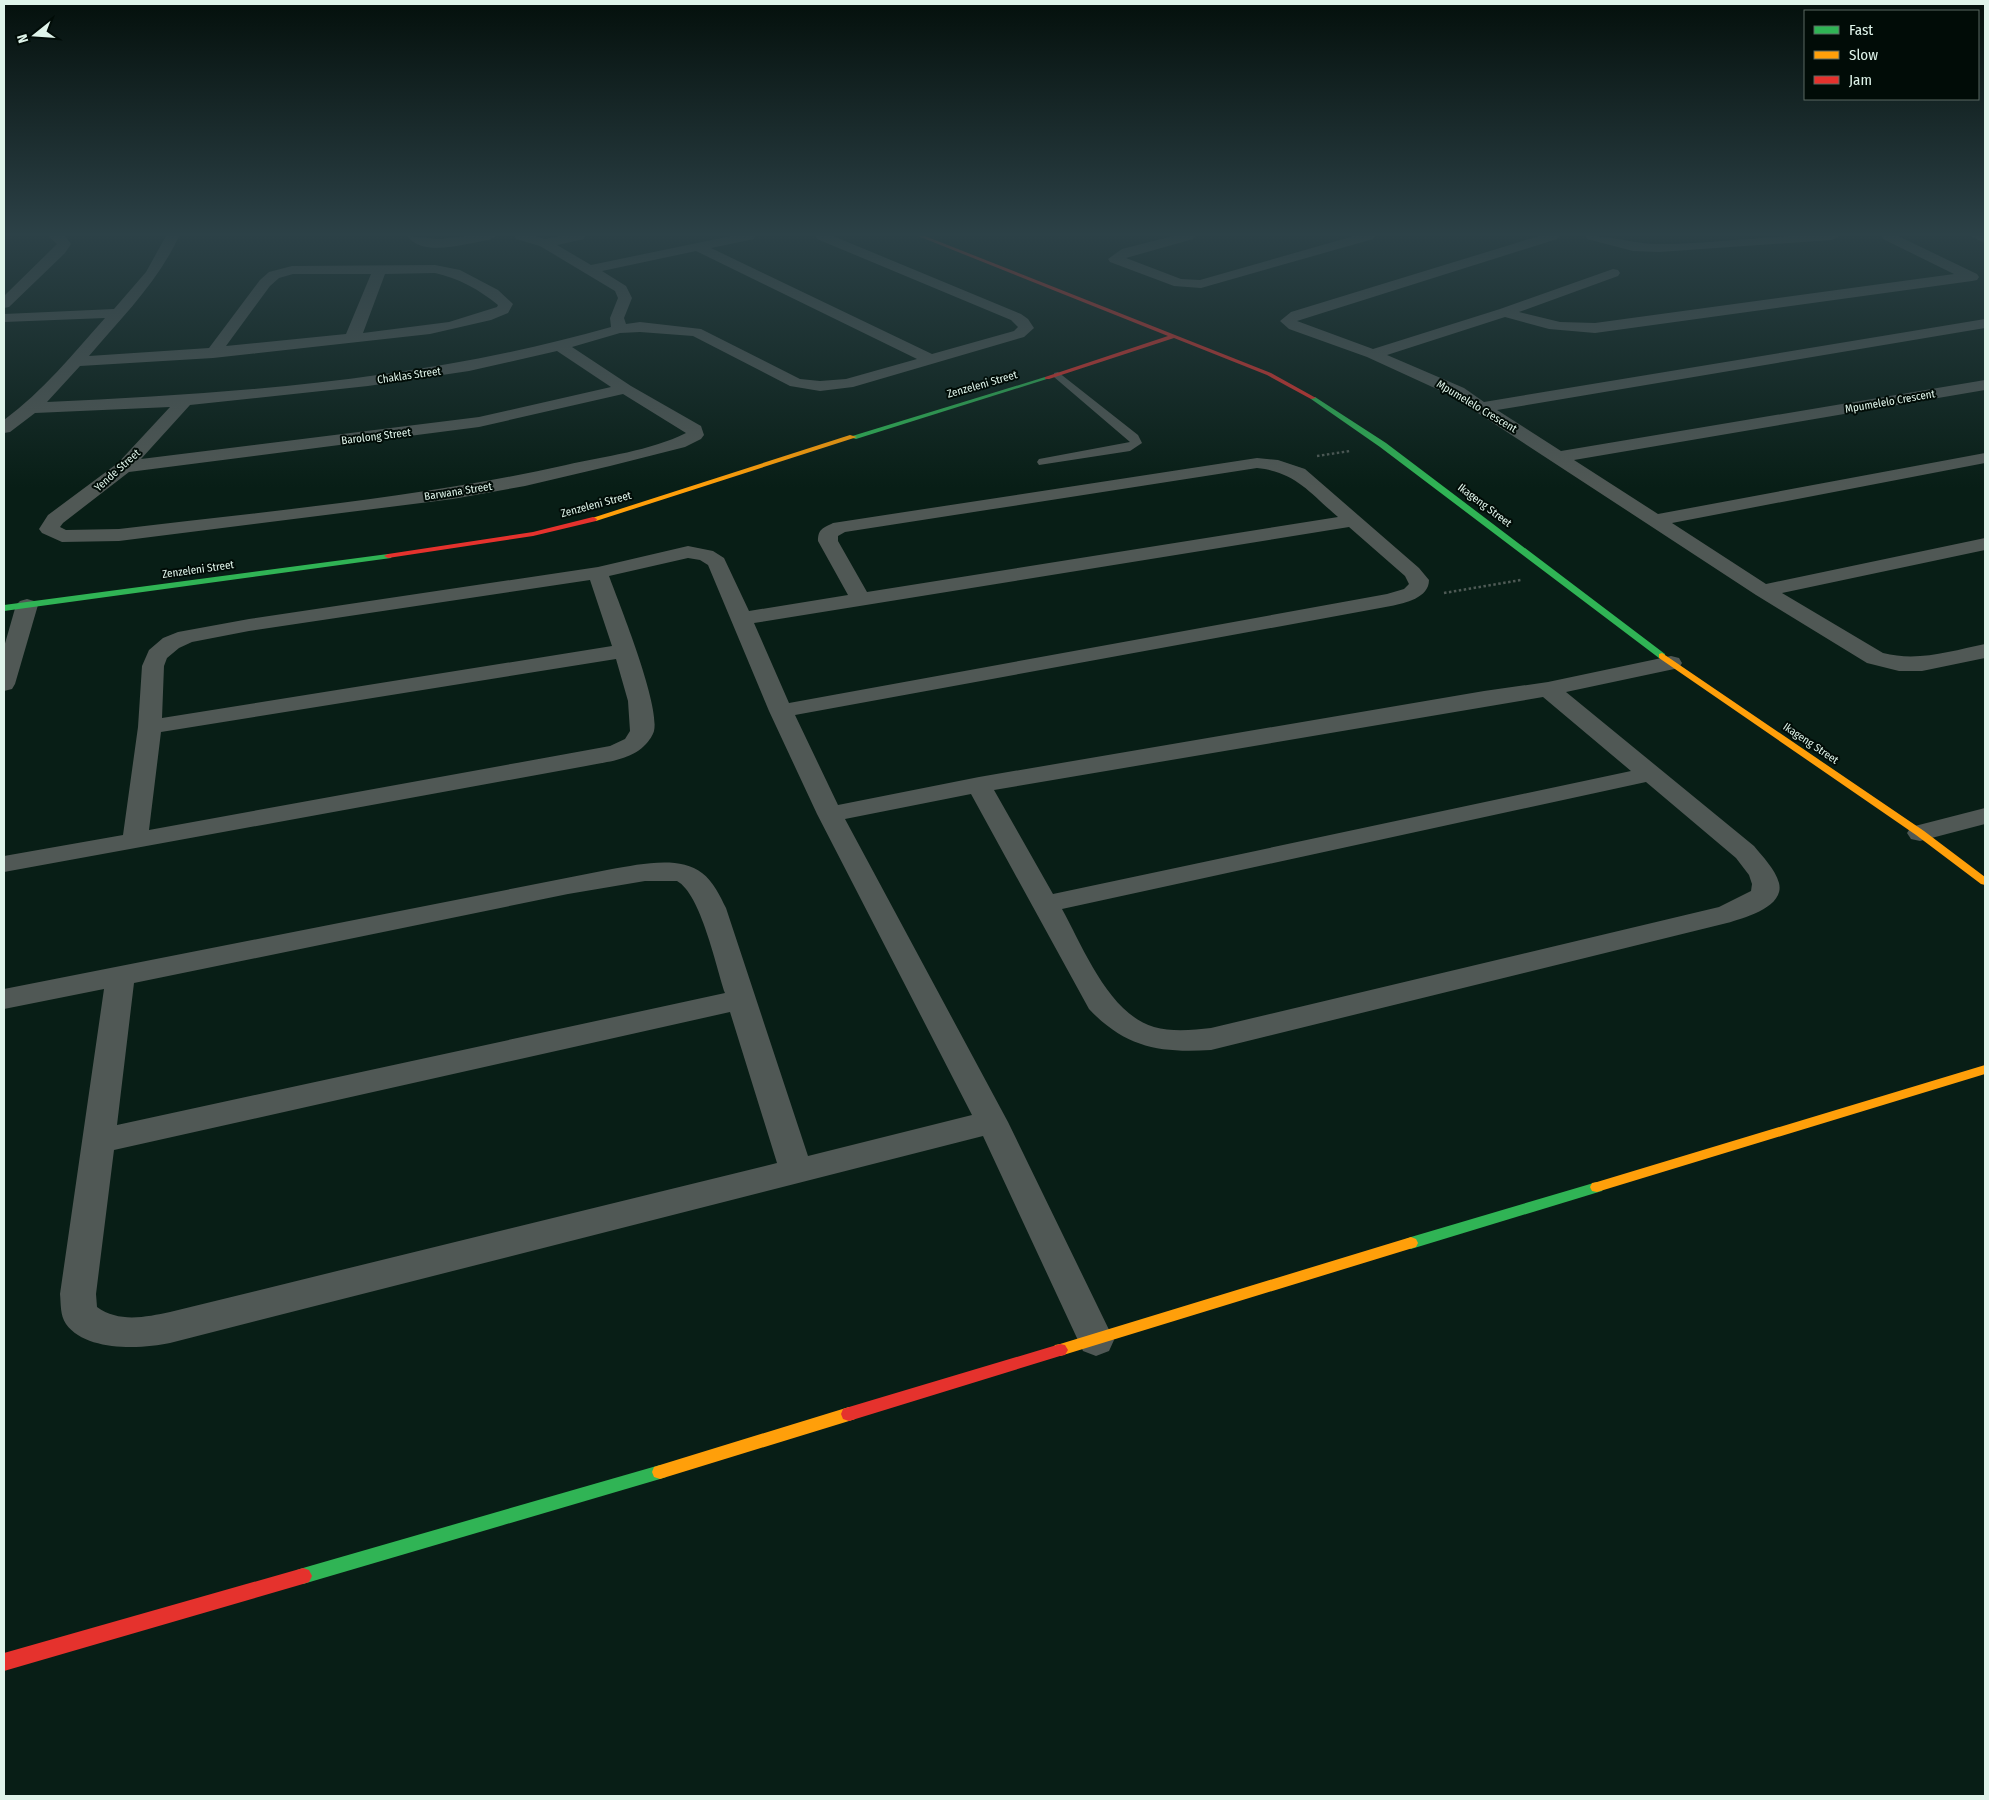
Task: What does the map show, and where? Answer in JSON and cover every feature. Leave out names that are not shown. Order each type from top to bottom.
[{"type":"street","points":[[4,428],[31,408],[76,361],[110,320]]},
{"type":"street","points":[[213,353],[237,320]]},
{"type":"street","points":[[352,338],[360,320]]},
{"type":"street","points":[[76,361],[213,353],[352,338],[471,320]]},
{"type":"street","points":[[617,320],[618,329]]},
{"type":"street","points":[[849,320],[932,360]]},
{"type":"street","name":"Chaklas Street","points":[[31,408],[185,401],[428,373],[560,346],[618,329],[670,328],[696,332],[782,376],[807,385],[847,384],[1019,334],[1024,331],[1025,326],[1019,320]]},
{"type":"street","name":"Ikageng Street","points":[[1134,320],[1298,388],[1383,445],[1556,574],[1671,663],[1920,833],[1985,882]]},
{"type":"street","name":"Mpumelelo Crescent","points":[[1288,320],[1294,326],[1373,354],[1433,380],[1482,406],[1763,591],[1864,653],[1890,663],[1922,664],[1985,651]]},
{"type":"street","points":[[1373,354],[1479,320]]},
{"type":"street","points":[[1529,320],[1547,326],[1573,329],[1653,320]]},
{"type":"street","points":[[1482,406],[1985,323]]},
{"type":"street","name":"Zenzeleni Street","points":[[4,608],[434,550],[533,534],[616,513],[1175,336]]},
{"type":"street","name":"Barwana Street","points":[[54,533],[62,536],[77,537],[119,535],[453,492],[525,480],[604,462],[679,442],[695,435],[695,430],[625,389],[560,346]]},
{"type":"street","name":"Mpumelelo Crescent","points":[[1559,457],[1985,385]]},
{"type":"street","name":"Barolong Street","points":[[124,467],[479,422],[625,389]]},
{"type":"street","name":"Yende Street","points":[[54,533],[49,529],[55,519],[124,467],[185,401]]},
{"type":"street","points":[[1656,520],[1985,458]]},
{"type":"street","points":[[781,711],[1403,596],[1419,586],[1419,580],[1299,473],[1286,467],[1267,463],[1232,466],[840,527],[828,533],[828,541],[861,600]]},
{"type":"street","points":[[740,619],[1351,521]]},
{"type":"street","points":[[1763,591],[1985,544]]},
{"type":"street","points":[[135,841],[150,727],[153,666],[157,655],[171,643],[186,637],[250,625],[598,573],[675,554],[688,552],[706,555],[717,562],[722,568],[740,619],[830,814],[992,1122],[1096,1340]]},
{"type":"street","points":[[4,864],[586,759],[629,746],[642,732],[643,719],[624,651],[598,573]]},
{"type":"street","points":[[4,684],[27,605]]},
{"type":"street","points":[[150,727],[624,651]]},
{"type":"street","points":[[830,814],[979,785],[1548,688],[1671,663]]},
{"type":"street","points":[[979,785],[1100,1002],[1114,1019],[1137,1033],[1175,1042],[1211,1039],[1728,914],[1760,901],[1767,889],[1765,878],[1745,852],[1548,688]]},
{"type":"street","points":[[1046,904],[1650,774]]},
{"type":"street","points":[[1920,833],[1985,816]]},
{"type":"street","points":[[4,998],[120,977],[568,886],[653,872],[670,872],[688,876],[700,886],[712,908],[796,1170]]},
{"type":"street","points":[[120,977],[78,1306],[80,1315],[101,1330],[134,1333],[261,1307],[796,1170],[992,1122]]},
{"type":"street","points":[[98,1141],[740,1000]]},
{"type":"street","points":[[4,1662],[547,1506],[1985,1069]]},
{"type":"lane","points":[[1043,462],[1130,447],[1136,443],[1134,438],[1058,374]]},
{"type":"path","points":[[1267,463],[1383,445]]},
{"type":"path","points":[[1403,596],[1451,592],[1556,574]]},
{"type":"traffic: fast","points":[[853,437],[1047,378]]},
{"type":"traffic: fast","points":[[1313,398],[1383,445],[1662,656]]},
{"type":"traffic: fast","points":[[4,608],[388,556]]},
{"type":"traffic: fast","points":[[1411,1243],[1597,1187]]},
{"type":"traffic: fast","points":[[303,1576],[660,1472]]},
{"type":"traffic: slow","points":[[593,519],[853,437]]},
{"type":"traffic: slow","points":[[1662,656],[1920,833],[1985,882]]},
{"type":"traffic: slow","points":[[1597,1187],[1985,1069]]},
{"type":"traffic: slow","points":[[1060,1350],[1411,1243]]},
{"type":"traffic: slow","points":[[660,1472],[849,1414]]},
{"type":"traffic: jam","points":[[1133,320],[1269,374],[1313,398]]},
{"type":"traffic: jam","points":[[1047,378],[1175,336]]},
{"type":"traffic: jam","points":[[388,556],[533,534],[593,519]]},
{"type":"traffic: jam","points":[[849,1414],[1060,1350]]},
{"type":"traffic: jam","points":[[4,1662],[303,1576]]}]
